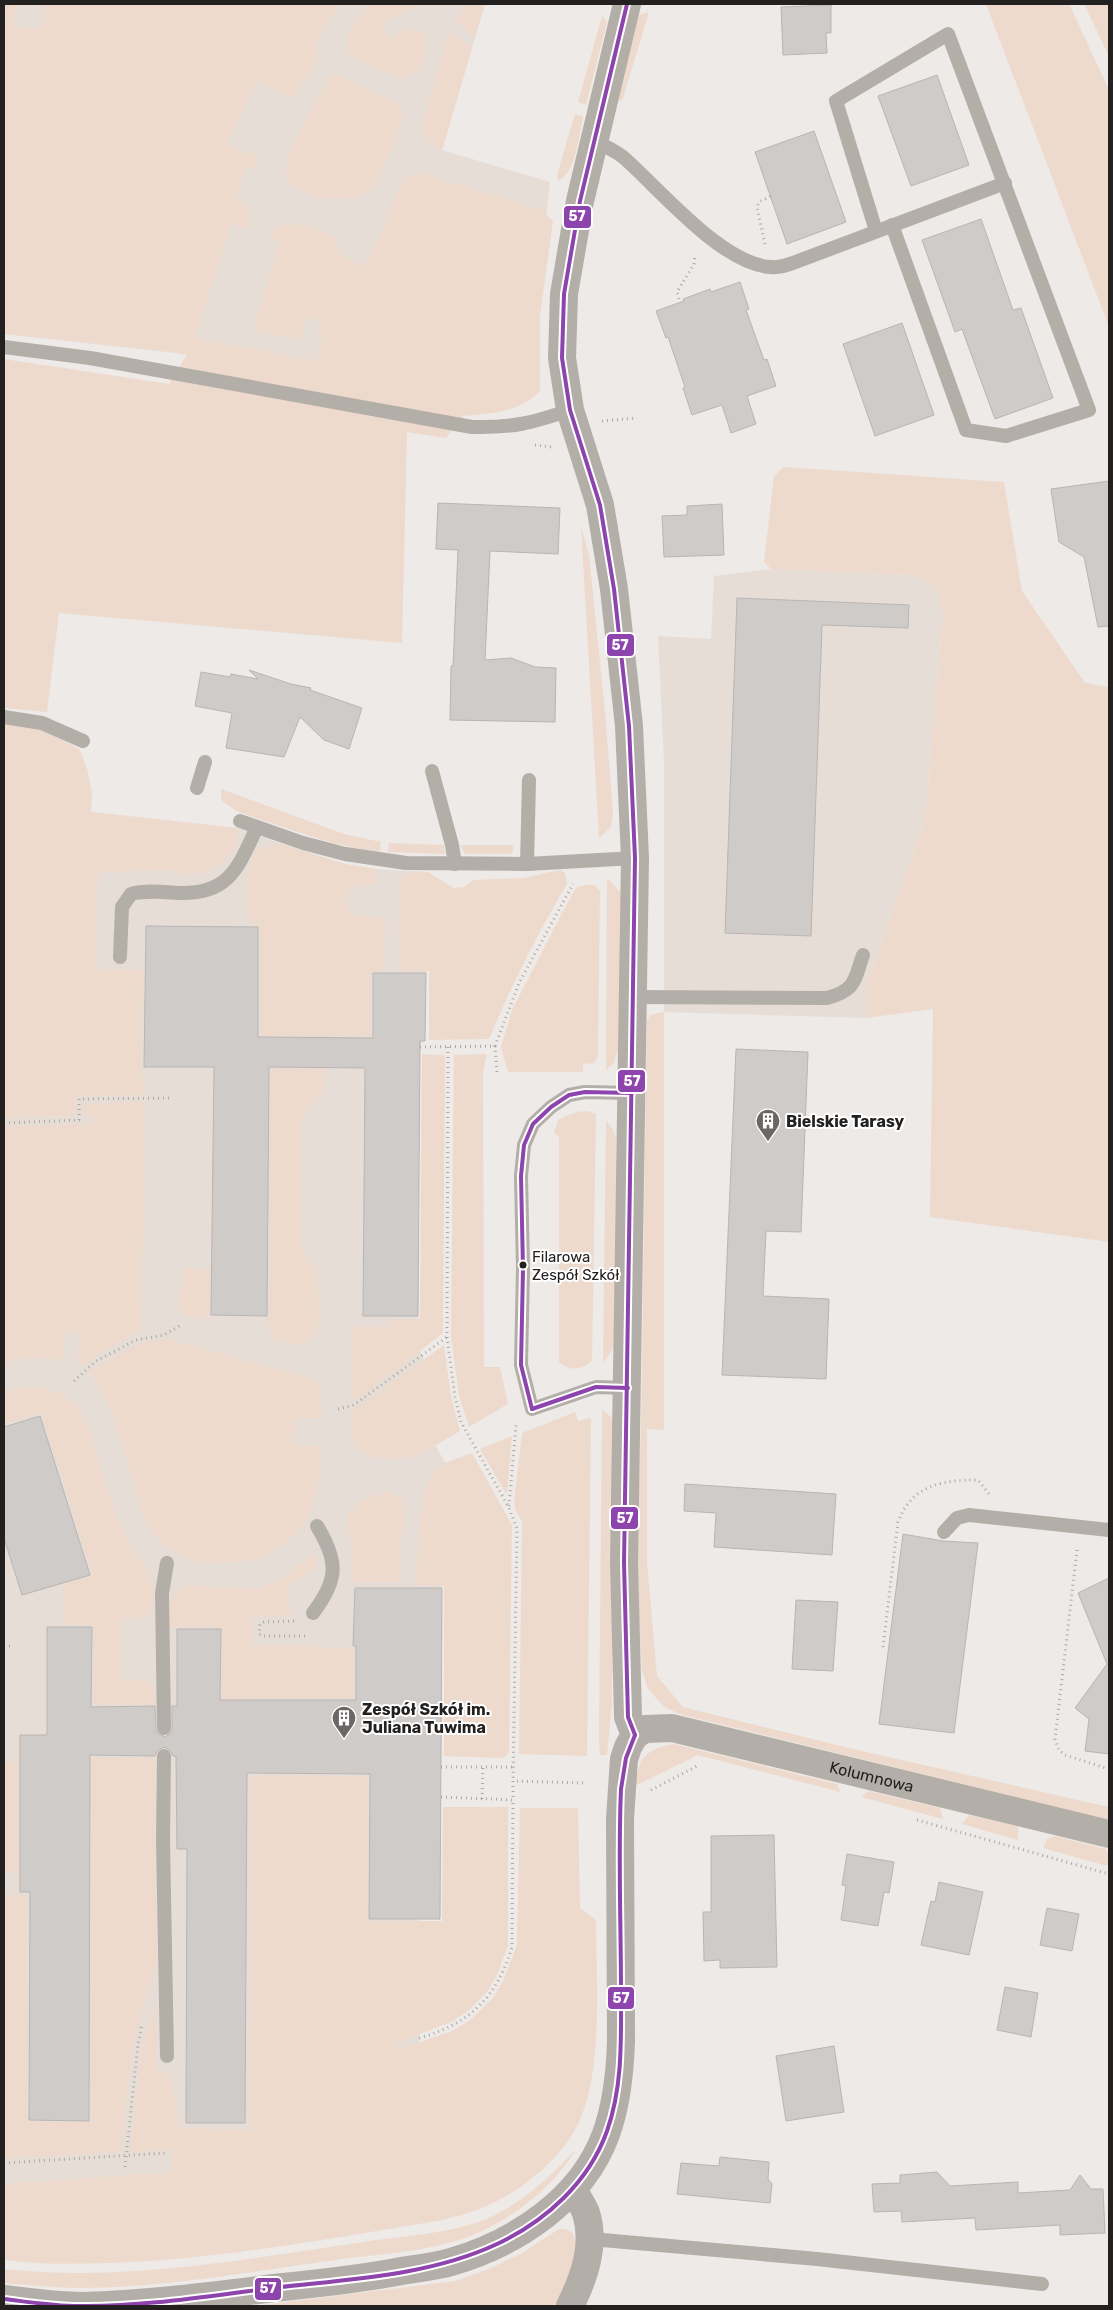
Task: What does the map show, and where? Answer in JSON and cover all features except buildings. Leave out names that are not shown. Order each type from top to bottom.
[{"type":"street","points":[[4,2300],[81,2306],[176,2300],[364,2278],[450,2263],[482,2252],[514,2236],[533,2224],[573,2189],[590,2166],[606,2135],[616,2100],[620,2069],[622,2001],[621,1804],[624,1759],[635,1735],[628,1717],[624,1563],[635,858],[629,726],[614,589],[600,505],[570,410],[562,358],[564,294],[580,201],[592,141],[627,4]]},
{"type":"street","name":"Kolumnowa","points":[[635,1735],[646,1729],[672,1728],[1109,1834]]},
{"type":"street","points":[[570,2306],[586,2268],[591,2239],[586,2212],[573,2189]]},
{"type":"lane","points":[[876,230],[836,101],[948,34],[1089,410],[1006,436],[966,430],[892,225]]},
{"type":"lane","points":[[592,141],[622,157],[700,230],[735,254],[769,267],[781,267],[793,263],[1004,183]]},
{"type":"lane","points":[[4,347],[90,358],[472,427],[504,428],[531,423],[570,410]]},
{"type":"lane","points":[[4,717],[42,723],[83,741]]},
{"type":"lane","points":[[196,788],[205,762]]},
{"type":"lane","points":[[432,771],[452,845],[454,864]]},
{"type":"lane","points":[[527,864],[530,780]]},
{"type":"lane","points":[[240,821],[312,845],[376,860],[406,863],[527,864],[635,858]]},
{"type":"lane","points":[[120,957],[122,907],[131,894],[141,891],[188,894],[208,891],[224,882],[236,869],[257,827]]},
{"type":"lane","points":[[633,997],[827,998],[842,994],[851,988],[863,954]]},
{"type":"lane","points":[[628,1388],[596,1388],[532,1409],[521,1365],[522,1176],[524,1144],[533,1124],[551,1107],[569,1095],[585,1092],[632,1092]]},
{"type":"lane","points":[[944,1532],[956,1518],[969,1515],[1109,1530]]},
{"type":"lane","points":[[313,1613],[326,1596],[332,1578],[332,1558],[329,1546],[317,1526]]},
{"type":"lane","points":[[164,1728],[162,1594],[167,1563]]},
{"type":"lane","points":[[164,1756],[163,1840],[167,2056]]},
{"type":"lane","points":[[591,2239],[817,2259],[1042,2284]]},
{"type":"path","points":[[679,299],[677,292],[694,264],[695,240],[700,230]]},
{"type":"path","points":[[497,1072],[495,1046],[519,983],[568,891],[578,879],[583,862]]},
{"type":"path","points":[[420,1047],[495,1046]]},
{"type":"path","points":[[419,2038],[450,2027],[467,2017],[491,1994],[507,1963],[512,1947],[517,1528],[508,1506],[461,1422],[447,1337],[448,1047]]},
{"type":"path","points":[[4,1123],[79,1120],[79,1099],[171,1098]]},
{"type":"path","points":[[74,1381],[96,1361],[136,1340],[164,1335],[180,1325]]},
{"type":"path","points":[[338,1409],[354,1405],[447,1337]]},
{"type":"path","points":[[508,1506],[517,1438],[516,1417]]},
{"type":"path","points":[[1080,1527],[1055,1739],[1059,1750],[1065,1755],[1109,1770]]},
{"type":"path","points":[[310,1636],[264,1636],[259,1634],[259,1629],[260,1624],[264,1622],[297,1622],[313,1613]]},
{"type":"path","points":[[4,1646],[13,1646]]},
{"type":"path","points":[[643,1794],[705,1763]]},
{"type":"path","points":[[441,1766],[514,1767]]},
{"type":"path","points":[[482,1798],[483,1767]]},
{"type":"path","points":[[513,1782],[584,1783]]},
{"type":"path","points":[[441,1797],[513,1800]]},
{"type":"path","points":[[914,1819],[1109,1874]]},
{"type":"path","points":[[125,2167],[138,2044],[145,2016]]},
{"type":"path","points":[[4,2163],[166,2153]]},
{"type":"shaded area","points":[[4,4],[485,4],[442,150],[550,182],[545,227],[501,389],[4,334]]},
{"type":"shaded area","points":[[4,4],[15,4],[14,27],[42,28],[43,4],[340,4],[316,41],[315,48],[319,58],[292,99],[256,81],[226,144],[260,157],[253,168],[245,168],[236,201],[244,204],[247,210],[249,218],[248,228],[231,224],[195,338],[317,361],[323,334],[317,333],[319,320],[305,318],[301,341],[253,330],[280,242],[269,238],[270,236],[279,226],[291,224],[317,230],[336,238],[339,254],[366,267],[403,180],[411,174],[427,175],[540,209],[553,221],[540,315],[540,391],[514,408],[494,413],[463,416],[446,438],[407,432],[402,643],[59,613],[47,712],[4,708],[4,359],[169,384],[187,355],[159,350],[4,334]]},
{"type":"shaded area","points":[[368,4],[413,4],[416,6],[382,24],[389,39],[410,30],[418,31],[424,36],[426,49],[424,57],[421,65],[410,76],[404,77],[386,73],[357,58],[347,48],[350,30]]},
{"type":"shaded area","points":[[468,4],[485,4],[475,37],[455,21]]},
{"type":"shaded area","points":[[986,4],[1069,4],[1109,90],[1109,327]]},
{"type":"shaded area","points":[[1084,4],[1109,4],[1109,56]]},
{"type":"shaded area","points":[[649,12],[622,101],[617,100],[639,15]]},
{"type":"shaded area","points":[[602,16],[607,22],[586,105],[578,102]]},
{"type":"shaded area","points":[[449,32],[472,48],[442,150],[428,141],[422,126]]},
{"type":"shaded area","points":[[335,74],[393,101],[402,114],[402,121],[385,166],[374,187],[365,193],[339,199],[310,195],[298,189],[289,181],[286,171],[291,150],[304,123],[331,75]]},
{"type":"shaded area","points":[[575,114],[583,116],[576,153],[569,170],[558,181],[557,175]]},
{"type":"shaded area","points":[[784,467],[1004,482],[1022,591],[1085,683],[1109,687],[1109,1242],[930,1217],[933,1009],[866,1018],[866,987],[925,820],[943,616],[942,607],[936,590],[927,582],[913,575],[771,569],[764,562],[774,476]]},
{"type":"shaded area","points":[[581,526],[589,555],[613,812],[611,827],[599,838]]},
{"type":"shaded area","points":[[771,569],[913,575],[931,583],[941,598],[943,616],[925,820],[866,987],[866,1018],[664,1012],[664,763],[658,636],[711,639],[714,576]]},
{"type":"shaded area","points":[[4,723],[44,730],[79,749],[87,768],[92,793],[91,812],[238,828],[235,848],[217,867],[193,875],[170,870],[98,872],[95,969],[143,970],[141,1077],[145,1077],[145,1095],[75,1096],[75,1115],[4,1118]]},
{"type":"shaded area","points":[[221,789],[344,834],[381,842],[380,852],[323,840],[245,814],[223,802]]},
{"type":"shaded area","points":[[90,812],[238,828],[345,864],[375,869],[428,872],[425,1041],[421,1041],[420,1047],[418,1316],[420,1351],[424,1359],[435,1445],[446,1464],[442,1588],[440,1919],[418,1919],[421,2199],[4,2210],[4,1060]]},
{"type":"shaded area","points":[[278,843],[345,864],[375,869],[374,884],[355,886],[346,897],[347,912],[356,915],[386,918],[383,971],[371,971],[371,1036],[261,1037],[260,925],[251,925],[248,879],[255,851]]},
{"type":"shaded area","points":[[389,843],[444,845],[445,854],[388,852]]},
{"type":"shaded area","points":[[460,845],[514,845],[512,854],[465,854]]},
{"type":"shaded area","points":[[560,870],[565,873],[567,884],[525,960],[489,1039],[429,1040],[429,971],[399,971],[400,879],[406,877],[408,872],[428,872],[454,888],[464,887],[473,880],[524,878]]},
{"type":"shaded area","points":[[607,878],[620,892],[623,903],[619,1047],[613,1064],[606,1070]]},
{"type":"shaded area","points":[[584,885],[595,885],[600,891],[598,1056],[594,1063],[583,1064],[583,1072],[508,1072],[501,1047],[512,1010],[576,888]]},
{"type":"shaded area","points":[[664,1012],[664,1430],[647,1429],[647,1562],[657,1676],[683,1707],[849,1748],[1109,1807],[1109,1820],[679,1714],[665,1707],[647,1687],[642,1670],[636,1563],[641,1428],[647,1021],[650,1015]]},
{"type":"shaded area","points":[[422,1054],[442,1055],[445,1057],[443,1333],[357,1399],[352,1400],[351,1327],[390,1327],[390,1319],[419,1319],[420,1316]]},
{"type":"shaded area","points":[[487,1054],[483,1072],[484,1367],[500,1367],[508,1404],[469,1427],[459,1396],[451,1336],[454,1055]]},
{"type":"shaded area","points":[[270,1069],[326,1069],[325,1088],[301,1119],[301,1246],[318,1273],[319,1323],[311,1340],[302,1345],[271,1339],[269,1318]]},
{"type":"shaded area","points":[[145,1102],[141,1331],[94,1357],[81,1367],[78,1365],[79,1333],[64,1333],[64,1360],[35,1357],[4,1362],[4,1127],[93,1124],[93,1115],[83,1115],[82,1104]]},
{"type":"shaded area","points":[[588,1111],[596,1114],[592,1360],[581,1368],[572,1368],[559,1362],[559,1137],[554,1133],[558,1120],[576,1112]]},
{"type":"shaded area","points":[[606,1120],[616,1138],[615,1337],[613,1348],[603,1364]]},
{"type":"shaded area","points":[[185,1269],[211,1269],[210,1316],[193,1319],[179,1310],[178,1304]]},
{"type":"shaded area","points":[[166,1339],[309,1377],[321,1387],[322,1418],[295,1418],[293,1445],[321,1447],[316,1494],[305,1521],[285,1543],[270,1553],[243,1562],[215,1563],[193,1560],[182,1556],[163,1543],[148,1526],[143,1516],[116,1425],[97,1383],[88,1371],[143,1342]]},
{"type":"shaded area","points":[[444,1345],[451,1397],[460,1431],[429,1449],[408,1457],[385,1459],[360,1450],[353,1440],[352,1412]]},
{"type":"shaded area","points":[[26,1387],[54,1391],[66,1397],[82,1413],[88,1425],[103,1478],[122,1529],[150,1576],[153,1586],[151,1612],[146,1616],[122,1619],[121,1679],[153,1682],[154,1705],[93,1704],[93,1625],[65,1625],[64,1584],[93,1575],[41,1412],[4,1424],[4,1391]]},
{"type":"shaded area","points":[[602,1409],[611,1417],[613,1424],[612,1702],[607,1755],[600,1755],[599,1739]]},
{"type":"shaded area","points":[[575,1412],[578,1421],[591,1419],[587,1756],[519,1754],[522,1521],[516,1512],[514,1502],[522,1433]]},
{"type":"shaded area","points":[[512,1436],[507,1495],[480,1449]]},
{"type":"shaded area","points":[[472,1453],[512,1525],[509,1751],[506,1756],[501,1758],[444,1756],[444,1586],[417,1585],[420,1523],[427,1489],[432,1476],[439,1467]]},
{"type":"shaded area","points":[[386,1492],[401,1498],[406,1506],[402,1528],[400,1582],[354,1582],[348,1513],[362,1501]]},
{"type":"shaded area","points":[[314,1554],[317,1567],[289,1586],[290,1616],[251,1617],[251,1645],[317,1645],[317,1647],[354,1648],[354,1698],[245,1699],[244,1709],[222,1708],[222,1627],[167,1627],[171,1598],[179,1590],[189,1585],[243,1589],[261,1587],[279,1580]]},
{"type":"shaded area","points":[[674,1744],[837,1784],[840,1792],[698,1755],[635,1786],[641,1762],[645,1756],[656,1749]]},
{"type":"shaded area","points":[[92,1758],[155,1758],[154,1836],[157,1958],[133,2045],[120,2152],[4,2158],[4,1895],[26,1895],[26,2122],[92,2122]]},
{"type":"shaded area","points":[[4,1763],[19,1763],[19,1847],[30,1848],[30,1872],[4,1872]]},
{"type":"shaded area","points":[[250,1776],[367,1776],[367,1921],[442,1921],[443,1807],[508,1807],[508,1946],[496,1977],[487,1992],[467,2012],[451,2022],[397,2043],[397,2050],[452,2031],[470,2020],[494,1997],[503,1981],[517,1945],[520,1808],[578,1808],[580,1908],[596,1920],[597,2024],[592,2078],[578,2124],[560,2151],[523,2185],[494,2203],[443,2220],[277,2247],[152,2261],[83,2264],[4,2260],[4,2184],[173,2172],[171,2150],[130,2152],[143,2040],[156,2003],[156,2070],[170,2074],[180,2128],[250,2130]]},
{"type":"shaded area","points":[[869,1791],[940,1808],[943,1819],[861,1797]]},
{"type":"shaded area","points":[[969,1815],[1018,1826],[1018,1840],[962,1824]]},
{"type":"shaded area","points":[[1054,1836],[1106,1849],[1109,1856],[1107,1866],[1043,1848],[1047,1839]]},
{"type":"shaded area","points":[[576,2149],[547,2187],[522,2207],[480,2232],[446,2244],[410,2251],[143,2285],[70,2288],[4,2283],[4,2269],[92,2273],[137,2271],[225,2262],[453,2229],[484,2220],[522,2199],[556,2170]]},
{"type":"shaded area","points":[[559,2229],[572,2232],[575,2248],[571,2270],[557,2306],[255,2306],[455,2281],[489,2269],[522,2253]]},
{"type":"transit line","name":"57","points":[[627,4],[580,201],[564,294],[562,358],[570,410],[600,505],[614,589],[629,726],[635,858],[624,1563],[628,1717],[635,1735]]},
{"type":"transit line","name":"57","points":[[532,1409],[521,1365],[523,1269],[521,1176],[524,1145],[533,1124],[551,1107],[569,1095],[585,1092],[632,1093]]},
{"type":"transit line","name":"57","points":[[532,1409],[596,1387],[628,1388]]},
{"type":"transit line","name":"57","points":[[4,2299],[70,2306],[129,2305],[391,2274],[446,2263],[472,2254],[515,2235],[549,2212],[577,2183],[599,2150],[607,2131],[616,2097],[621,2044],[621,1789],[626,1758],[635,1735]]},
{"type":"place","name":"Bielskie Tarasy","points":[[768,1142]]},
{"type":"place","name":"Filarowa Zespół Szkół","points":[[523,1265]]},
{"type":"place","name":"Zespół Szkół im. Juliana Tuwima","points":[[344,1739]]}]
